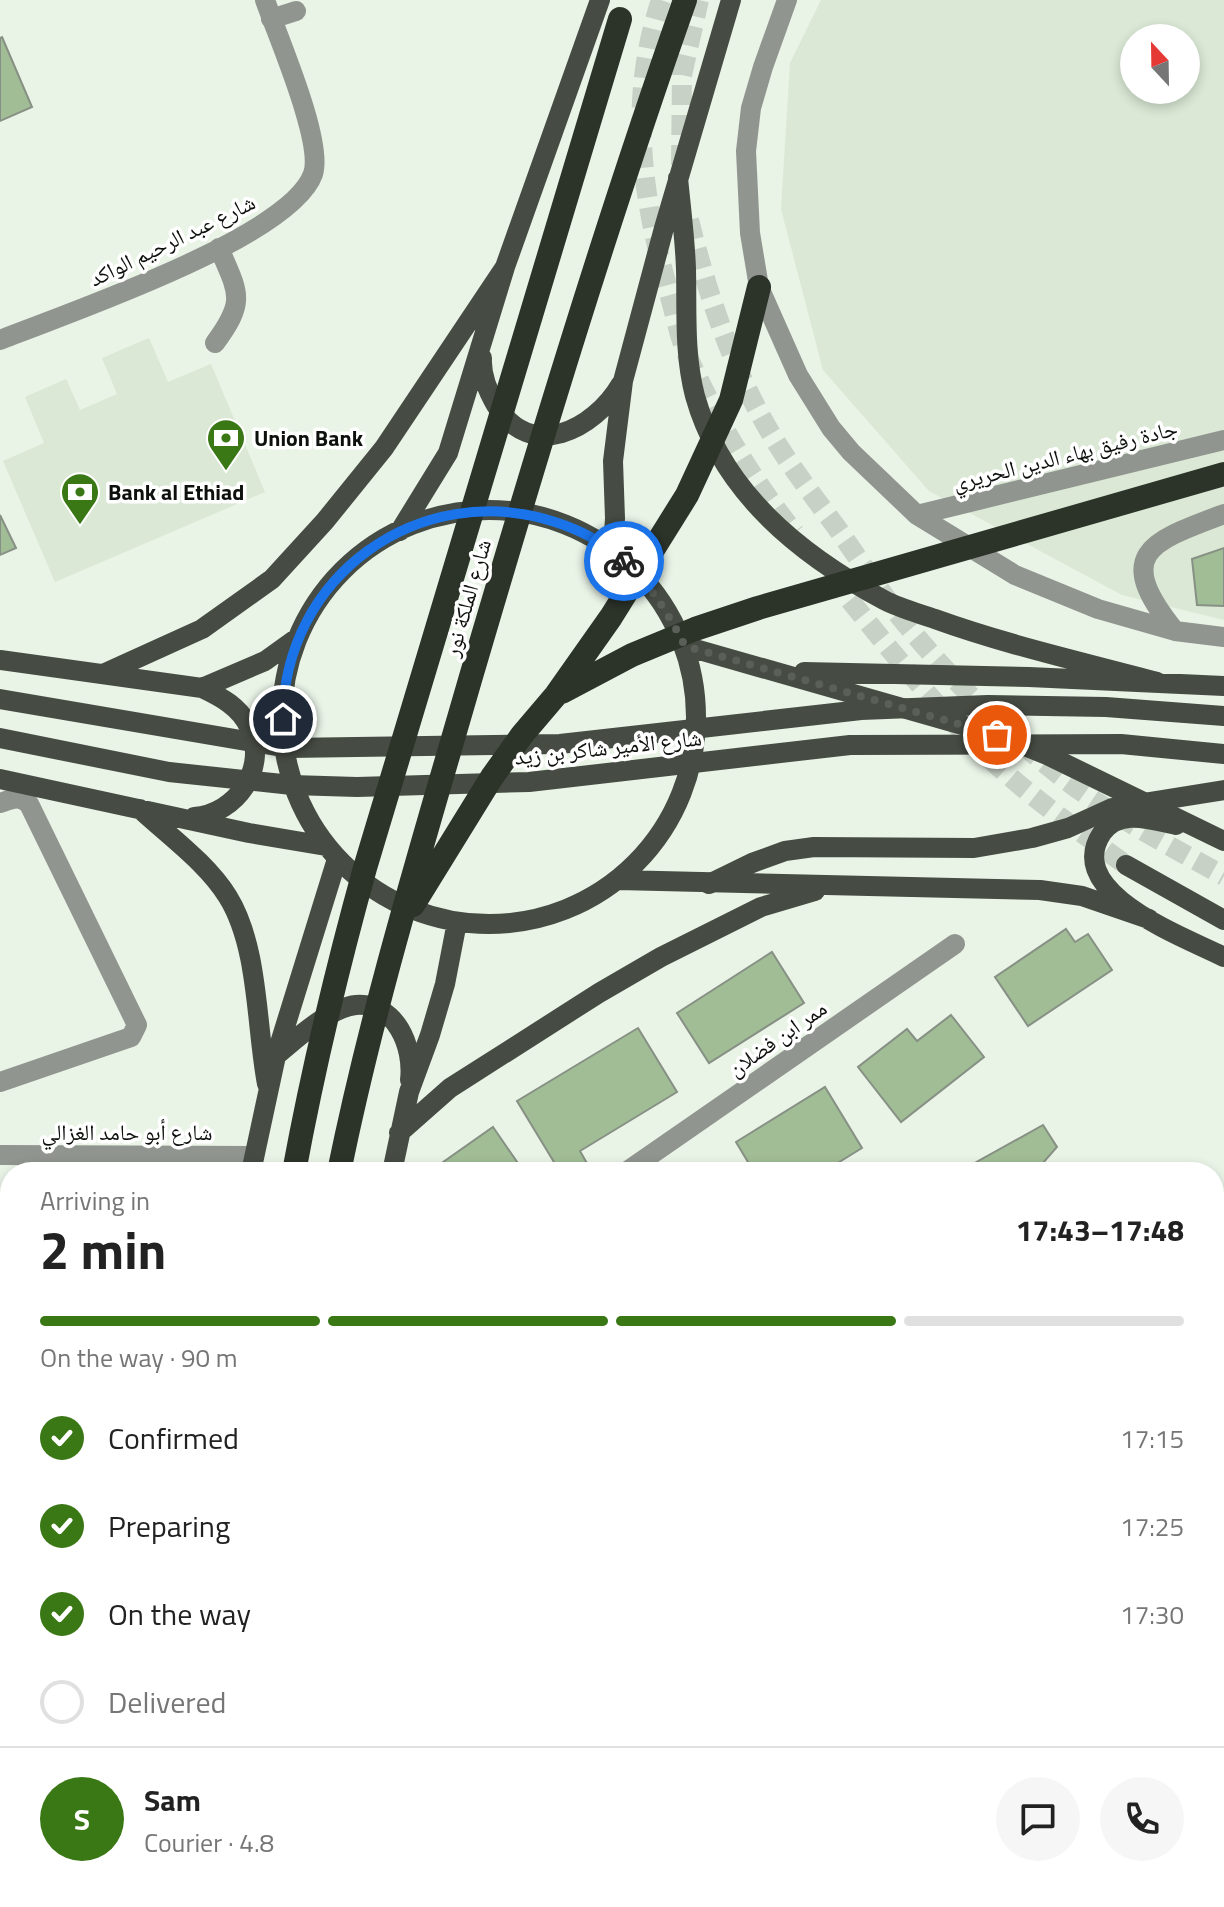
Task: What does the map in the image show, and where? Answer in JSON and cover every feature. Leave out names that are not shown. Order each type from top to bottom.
[{"type":"highway","name":"شارع الملكة نور","points":[[341,1162],[356,1086],[399,928],[542,436],[685,0]]},
{"type":"highway","name":"شارع الملكة نور","points":[[296,1162],[311,1081],[357,896],[623,10]]},
{"type":"highway","points":[[399,928],[492,777],[556,695],[611,617],[687,495],[731,400],[759,287]]},
{"type":"highway","points":[[556,695],[632,655],[708,625],[1224,474]]},
{"type":"main road","points":[[400,531],[448,453],[505,267],[600,0]]},
{"type":"main road","points":[[613,550],[613,461],[623,381],[678,178],[731,0]]},
{"type":"main road","points":[[678,178],[684,232],[685,331],[695,395],[731,473],[777,529],[886,601],[972,632],[1157,682]]},
{"type":"main road","points":[[105,673],[202,629],[272,579],[325,521],[384,448],[505,267]]},
{"type":"main road","points":[[484,342],[481,371],[502,415],[519,430],[538,436],[563,434],[586,422],[609,404],[623,381]]},
{"type":"main road","points":[[487,510],[531,514],[574,528],[613,550],[643,578],[667,610],[685,646],[697,710],[689,773],[662,832],[618,880],[582,902],[542,918],[499,924],[457,922],[423,914],[391,901],[362,882],[332,853],[298,799],[283,746],[283,691],[297,638],[315,605],[339,575],[367,550],[400,531],[442,516],[487,510]]},
{"type":"main road","points":[[202,688],[265,661],[297,638]]},
{"type":"main road","points":[[685,646],[997,735],[1047,755],[1224,841]]},
{"type":"main road","points":[[0,660],[202,688],[236,707],[250,727],[255,751],[251,775],[240,796],[221,810],[197,817],[174,816]]},
{"type":"main road","points":[[772,671],[1224,686]]},
{"type":"main road","name":"شارع الأمير شاكر بن زيد","points":[[0,699],[288,748],[360,749],[560,744],[861,710],[988,705],[1106,707],[1224,716]]},
{"type":"main road","name":"شارع الأمير شاكر بن زيد","points":[[0,738],[169,772],[292,785],[357,787],[529,782],[850,745],[1121,744],[1224,754]]},
{"type":"main road","points":[[0,779],[332,853]]},
{"type":"main road","points":[[709,884],[785,851],[814,847],[974,848],[1068,828],[1112,808],[1224,790]]},
{"type":"main road","points":[[140,809],[210,874],[229,898],[245,938],[268,1090]]},
{"type":"main road","points":[[1196,828],[1141,817],[1124,818],[1106,828],[1095,844],[1093,856],[1106,887],[1126,906],[1224,957]]},
{"type":"main road","points":[[253,1162],[276,1056],[332,853]]},
{"type":"main road","points":[[1126,865],[1224,920]]},
{"type":"main road","points":[[618,880],[1040,890],[1082,896],[1149,919]]},
{"type":"main road","points":[[399,1133],[450,1088],[661,957],[761,907],[839,885]]},
{"type":"main road","points":[[394,1162],[409,1092],[445,984],[457,922]]},
{"type":"main road","points":[[276,1056],[303,1032],[339,1010],[357,1005],[377,1008],[398,1023],[408,1044],[411,1072],[409,1092]]},
{"type":"street","points":[[787,0],[751,108],[746,151],[750,233],[759,287],[798,375],[831,428],[851,452],[917,515],[1015,575],[1098,609],[1175,631],[1224,637]]},
{"type":"street","points":[[268,9],[296,11]]},
{"type":"street","name":"شارع عبد الرحيم الواكد","points":[[0,340],[96,305],[219,248],[263,225],[299,196],[316,175],[314,151],[268,9]]},
{"type":"street","points":[[215,343],[233,319],[238,299],[219,248]]},
{"type":"street","name":"جادة رفيق بهاء الدين الحريري","points":[[917,515],[1224,440]]},
{"type":"street","points":[[1175,631],[1155,605],[1143,581],[1142,567],[1146,555],[1157,543],[1177,531],[1224,514]]},
{"type":"street","points":[[0,803],[22,798],[29,804],[137,1025],[131,1037],[0,1082]]},
{"type":"street","name":"ممر ابن فضلان","points":[[640,1162],[955,944]]},
{"type":"street","name":"شارع أبو حامد الغزالي","points":[[0,1155],[197,1162]]},
{"type":"shaded area","points":[[821,0],[1224,0],[1224,620],[1122,595],[929,491],[823,370],[781,209],[790,63]]},
{"type":"shaded area","points":[[149,338],[168,382],[211,364],[265,492],[55,582],[3,461],[44,443],[25,397],[66,379],[80,410],[117,394],[102,358]]},
{"type":"building","points":[[0,38],[32,107],[0,121]]},
{"type":"building","points":[[0,515],[16,548],[0,555]]},
{"type":"building","points":[[1224,548],[1224,606],[1197,605],[1192,559]]},
{"type":"building","points":[[1066,929],[1075,942],[1088,934],[1112,970],[1028,1026],[995,977]]},
{"type":"building","points":[[772,952],[804,1003],[709,1063],[677,1013]]},
{"type":"building","points":[[951,1015],[984,1057],[901,1122],[858,1067],[907,1029],[917,1041]]},
{"type":"building","points":[[638,1028],[677,1092],[580,1151],[586,1162],[554,1162],[517,1101]]},
{"type":"building","points":[[825,1087],[862,1148],[839,1162],[748,1162],[736,1142]]},
{"type":"building","points":[[1043,1125],[1057,1147],[1044,1162],[977,1162]]},
{"type":"building","points":[[493,1127],[517,1162],[443,1162]]},
{"type":"tunnel","points":[[661,0],[644,74],[642,110],[645,183],[659,256],[682,342],[699,380],[750,471],[795,533]]},
{"type":"tunnel","points":[[681,165],[682,75],[699,0]]},
{"type":"tunnel","points":[[689,220],[719,321],[762,418],[779,447],[900,617],[975,700],[1059,775],[1118,816],[1224,876]]},
{"type":"tunnel","points":[[831,577],[925,691],[987,756],[1037,799],[1126,865]]},
{"type":"way so far","points":[[624,561],[643,578],[667,610],[685,646],[997,735]]},
{"type":"place","name":"Union Bank","points":[[226,472]]},
{"type":"place","name":"Bank al Ethiad","points":[[80,526]]},
{"type":"route","points":[[283,719],[283,691],[297,638],[315,605],[339,575],[367,550],[400,531],[442,516],[487,510],[531,514],[574,528],[613,550],[624,561]]}]
